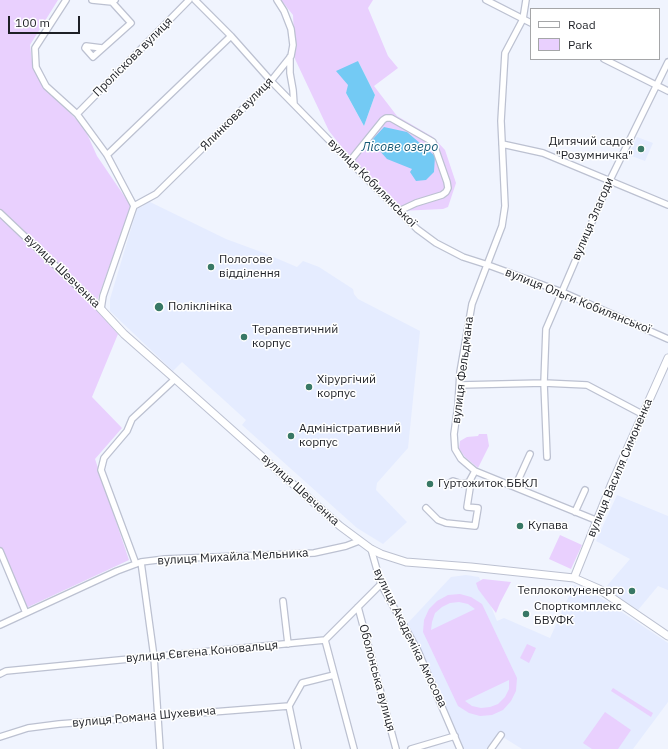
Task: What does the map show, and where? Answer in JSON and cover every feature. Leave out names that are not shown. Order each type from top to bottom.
[{"type":"street","points":[[66,0],[35,48],[36,68],[46,86],[77,114],[107,155],[134,206],[100,308]]},
{"type":"street","points":[[92,0],[114,1],[131,23],[102,48]]},
{"type":"street","name":"Проліскова вулиця","points":[[77,114],[189,0]]},
{"type":"street","name":"вулиця Кобилянської","points":[[196,0],[231,36],[271,81],[417,229],[436,243],[463,258],[488,265]]},
{"type":"street","points":[[276,0],[284,11],[291,28],[293,45],[290,56],[290,73],[294,104]]},
{"type":"street","points":[[486,0],[530,22]]},
{"type":"street","name":"вулиця Фельдмана","points":[[526,0],[523,19],[506,53],[501,121],[505,206],[502,226],[472,304],[460,372],[460,385],[454,434],[455,449],[461,459],[475,471],[598,521]]},
{"type":"street","points":[[107,155],[231,36]]},
{"type":"street","name":"Ялинкова вулиця","points":[[134,206],[156,194],[271,81],[290,56]]},
{"type":"street","points":[[606,60],[668,91]]},
{"type":"street","name":"вулиця Злагоди","points":[[547,457],[544,383],[546,329],[610,180],[668,62]]},
{"type":"street","points":[[350,161],[386,118],[391,118],[433,142],[447,182],[446,192],[442,195],[416,203],[399,211]]},
{"type":"street","points":[[502,144],[543,153],[668,205]]},
{"type":"street","name":"вулиця Шевченка","points":[[0,213],[100,308],[124,334],[358,541],[381,554],[406,562],[574,578],[599,589],[668,636]]},
{"type":"street","name":"вулиця Ольги Кобилянської","points":[[488,265],[562,292],[668,339]]},
{"type":"street","name":"вулиця Василя Симоненка","points":[[574,578],[612,483],[668,358]]},
{"type":"street","points":[[160,749],[154,657],[139,563],[101,470],[104,458],[126,431],[132,419],[175,379]]},
{"type":"street","points":[[460,385],[544,383],[587,386],[642,414]]},
{"type":"street","points":[[515,488],[530,454]]},
{"type":"street","points":[[426,508],[438,520],[446,523],[475,526],[478,508],[467,507],[470,488],[469,482],[475,471]]},
{"type":"street","points":[[448,484],[453,481],[462,484],[469,482]]},
{"type":"street","points":[[575,512],[585,490]]},
{"type":"street","name":"вулиця Михайла Мельника","points":[[0,625],[139,563],[165,559],[314,553],[346,546],[358,541]]},
{"type":"street","name":"вулиця Академіка Амосова","points":[[371,549],[382,584],[418,651],[460,749]]},
{"type":"street","points":[[0,551],[26,613]]},
{"type":"street","points":[[354,749],[325,640],[382,584]]},
{"type":"street","points":[[283,601],[288,644]]},
{"type":"street","name":"Оболонська вулиця","points":[[358,607],[396,749]]},
{"type":"street","name":"вулиця Євгена Коновальця","points":[[0,674],[6,671],[325,640]]},
{"type":"street","points":[[298,749],[288,706],[302,683],[334,674]]},
{"type":"street","name":"вулиця Романа Шухевича","points":[[0,737],[28,728],[60,724],[288,706]]},
{"type":"street","points":[[491,749],[501,735]]},
{"type":"street","points":[[411,749],[455,736]]},
{"type":"shaded area","name":"Дитячий садок \"Розумничка\"","points":[[637,137],[653,143],[645,161],[629,155]]},
{"type":"shaded area","points":[[148,201],[226,239],[297,267],[303,261],[319,267],[353,289],[354,294],[358,299],[420,331],[408,448],[377,483],[376,490],[407,522],[383,544],[357,528],[242,425],[246,420],[182,362],[173,371],[110,311],[110,299],[137,209]]},
{"type":"shaded area","points":[[617,495],[668,516],[668,590],[658,586],[638,610],[605,588],[630,559],[596,541]]},
{"type":"shaded area","points":[[466,575],[479,577],[497,621],[504,618],[550,638],[574,585],[595,594],[668,643],[668,702],[633,749],[522,749],[498,734],[488,749],[462,749],[406,625],[451,577]]},
{"type":"green space","points":[[0,0],[58,0],[30,45],[33,69],[44,87],[84,127],[97,156],[131,206],[97,301],[92,305],[118,334],[92,397],[122,428],[95,459],[129,560],[26,608],[0,549]]},
{"type":"green space","points":[[281,0],[373,0],[368,8],[388,56],[398,68],[374,86],[397,116],[433,137],[445,150],[456,183],[448,207],[443,209],[399,211],[367,179],[329,131],[295,59],[293,15]],"holes":[[[358,61],[375,95],[364,126],[346,93]]]},
{"type":"green space","points":[[479,434],[487,434],[489,446],[478,468],[465,457],[459,449],[460,441],[467,437],[478,436]]},
{"type":"green space","points":[[560,535],[582,545],[571,569],[549,559]]},
{"type":"green space","points":[[483,579],[511,582],[496,613],[478,589],[476,583]]},
{"type":"green space","points":[[460,594],[471,597],[482,604],[517,678],[516,691],[511,701],[503,710],[492,715],[480,716],[469,713],[458,706],[423,632],[424,620],[429,609],[437,601],[448,595]],"holes":[[[459,602],[468,604],[475,609],[431,630],[435,613],[450,603]],[[509,680],[509,689],[505,697],[498,704],[481,708],[472,706],[465,701]]]},
{"type":"green space","points":[[527,644],[536,648],[529,663],[520,658]]},
{"type":"green space","points":[[613,688],[653,713],[651,717],[611,691]]},
{"type":"green space","points":[[605,712],[631,730],[618,749],[592,749],[583,743]]},
{"type":"water","points":[[358,61],[375,95],[364,126],[346,93],[348,85],[336,71]]},
{"type":"water","name":"Лісове озеро","points":[[384,127],[407,132],[435,156],[434,172],[426,180],[416,181],[410,172],[412,169],[387,159],[371,141]]},
{"type":"place","name":"Дитячий садок \"Розумничка\"","points":[[641,149]]},
{"type":"place","name":"Пологове відділення","points":[[211,267]]},
{"type":"place","name":"Поліклініка","points":[[159,307]]},
{"type":"place","name":"Терапевтичний корпус","points":[[244,337]]},
{"type":"place","name":"Хірургічий корпус","points":[[309,387]]},
{"type":"place","name":"Адміністративний корпус","points":[[291,436]]},
{"type":"place","name":"Гуртожиток ББКЛ","points":[[430,484]]},
{"type":"place","name":"Купава","points":[[520,526]]},
{"type":"place","name":"Теплокомуненерго","points":[[632,591]]},
{"type":"place","name":"Спорткомплекс БВУФК","points":[[526,614]]}]
